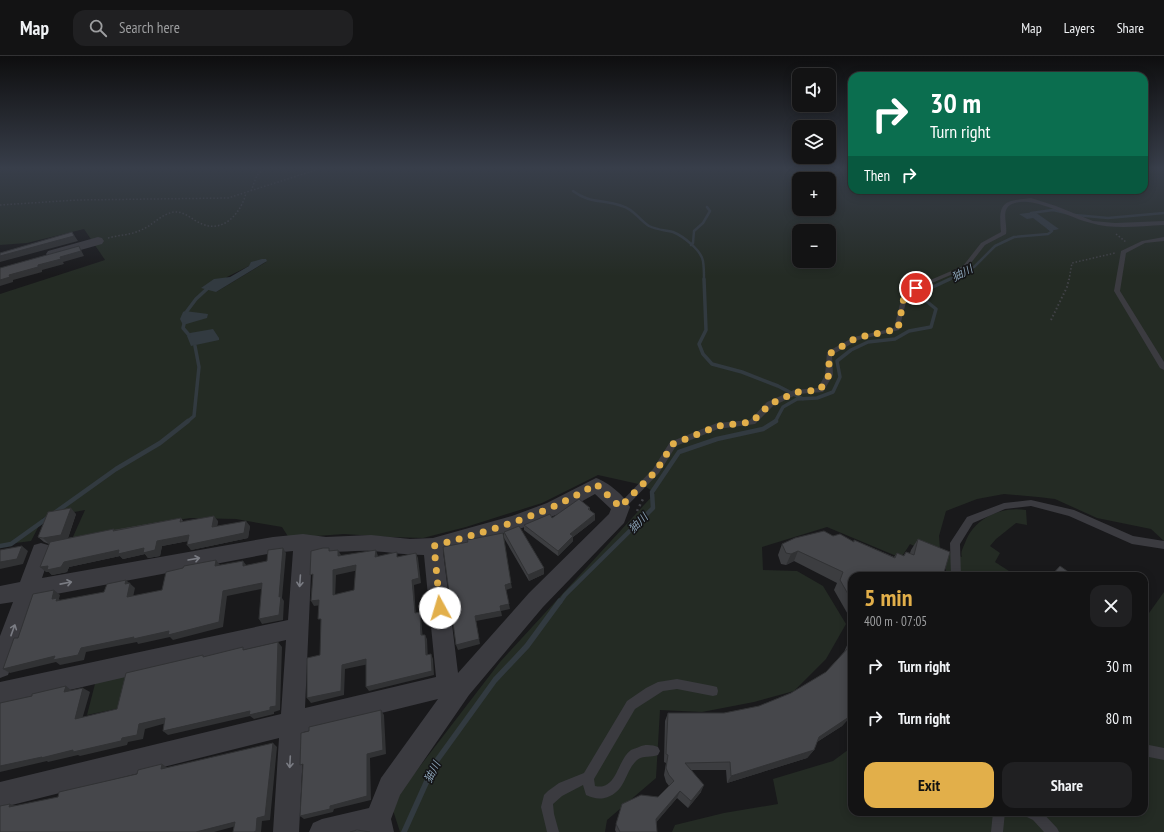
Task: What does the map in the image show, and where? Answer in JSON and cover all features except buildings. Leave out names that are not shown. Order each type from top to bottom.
[{"type":"street","points":[[38,258],[98,240]]},
{"type":"street","points":[[0,595],[273,545],[303,542],[326,545],[371,543],[410,547],[434,546],[521,520],[554,508],[596,484],[620,507],[618,518],[536,600],[455,686],[390,787],[379,825],[322,832]]},
{"type":"street","points":[[286,832],[303,542]]},
{"type":"street","points":[[434,546],[455,686]]},
{"type":"street","points":[[0,667],[41,551]]},
{"type":"street","points":[[0,694],[297,628]]},
{"type":"street","points":[[0,794],[292,723],[455,686]]},
{"type":"lane","points":[[620,507],[656,471],[673,444],[718,426],[752,422],[770,404],[787,396],[797,392],[820,390],[829,375],[829,354],[856,338],[898,329],[904,297],[916,288],[964,267],[983,244],[1004,233],[1002,217],[1005,207],[1008,204]]},
{"type":"lane","points":[[1045,204],[1092,222],[1116,225],[1164,222]]},
{"type":"lane","points":[[1164,239],[1144,242],[1123,252],[1117,291],[1164,368]]},
{"type":"lane","points":[[956,572],[955,543],[970,520],[1004,506],[1031,503],[1070,513],[1132,540],[1164,545]]},
{"type":"lane","points":[[654,751],[637,752],[629,759],[620,779],[610,789],[602,793],[590,791],[588,778],[631,705],[662,686],[677,684],[714,691]]},
{"type":"lane","points":[[1148,751],[1164,754]]},
{"type":"lane","points":[[553,832],[547,804],[551,796],[578,781],[588,778]]},
{"type":"lane","points":[[997,832],[999,816]]},
{"type":"lane","points":[[1037,816],[1053,832]]},
{"type":"path","points":[[0,205],[12,204]]},
{"type":"path","points":[[98,240],[140,230],[153,224],[166,214],[174,212],[183,213],[202,224],[213,226],[222,225],[232,220],[242,204]]},
{"type":"path","points":[[1112,232],[1119,233]]},
{"type":"path","points":[[1051,320],[1067,287],[1072,263],[1123,252]]},
{"type":"shaded area","points":[[0,204],[792,204],[792,216],[836,216],[836,204],[1164,204],[1164,541],[1151,529],[1097,518],[1055,499],[1004,494],[977,499],[946,511],[939,536],[940,549],[962,557],[961,553],[969,534],[982,521],[998,512],[1017,509],[1026,510],[1027,525],[1016,523],[996,539],[990,546],[1000,553],[995,562],[1009,572],[946,572],[946,561],[910,544],[901,558],[827,527],[762,547],[763,570],[797,571],[823,586],[846,624],[826,659],[794,691],[754,702],[702,712],[660,710],[656,778],[607,820],[605,832],[400,832],[391,804],[500,662],[655,493],[643,485],[598,475],[542,503],[466,527],[423,538],[344,534],[289,538],[282,527],[236,519],[190,518],[72,539],[85,510],[43,518],[31,541],[0,545],[0,294],[105,260],[84,229],[27,243],[0,245]],"holes":[[[266,262],[216,292],[227,277],[249,266]]]},
{"type":"shaded area","points":[[1035,212],[1059,229],[1050,231],[1033,218],[1027,219],[1019,214]]},
{"type":"shaded area","points":[[266,259],[267,261],[216,292],[201,288],[214,279],[230,277],[249,266],[251,262]]},
{"type":"shaded area","points":[[185,311],[208,314],[207,318],[183,325],[180,319]]},
{"type":"shaded area","points":[[213,329],[219,340],[191,346],[187,336],[190,333]]},
{"type":"shaded area","points":[[1164,592],[1164,832],[672,832],[675,825],[724,813],[778,804],[773,779],[833,761],[848,750],[848,816],[1148,816],[1148,614]]},
{"type":"shaded area","points":[[129,673],[120,708],[87,715],[96,680]]},
{"type":"waterway","points":[[616,204],[626,207],[649,226],[673,232],[692,244]]},
{"type":"waterway","points":[[692,244],[693,243],[694,231],[703,223],[710,211],[707,207]]},
{"type":"waterway","name":"㹨川","points":[[1031,213],[1053,210],[1066,213]]},
{"type":"waterway","name":"㹨川","points":[[1075,215],[1108,218],[1164,213]]},
{"type":"waterway","name":"㹨川","points":[[950,279],[974,267],[995,246],[1014,237],[1048,234],[1052,231],[1048,228]]},
{"type":"waterway","points":[[692,244],[702,257],[704,280]]},
{"type":"waterway","points":[[704,279],[706,330],[699,344],[703,354],[712,364],[742,372],[778,386],[802,399]]},
{"type":"waterway","name":"㹨川","points":[[802,399],[817,398],[833,392],[840,377],[837,361],[851,350],[868,342],[895,339],[909,331],[931,327],[936,309],[925,300],[920,293],[950,279]]},
{"type":"waterway","points":[[187,311],[196,299],[208,288]]},
{"type":"waterway","points":[[184,324],[183,328],[189,335]]},
{"type":"waterway","points":[[187,422],[194,416],[199,367],[195,346]]},
{"type":"waterway","name":"㹨川","points":[[775,421],[783,407],[797,399],[802,399]]},
{"type":"waterway","points":[[0,546],[11,544],[116,469],[160,443],[188,421]]},
{"type":"waterway","name":"㹨川","points":[[560,602],[565,595],[653,508],[652,492],[679,452],[717,439],[763,429],[775,421]]},
{"type":"waterway","name":"㹨川","points":[[404,832],[435,763],[495,680],[527,646],[560,601]]},
{"type":"route","points":[[440,608],[434,546],[515,523],[554,508],[596,484],[620,507],[656,471],[673,444],[718,426],[752,422],[770,404],[797,392],[820,390],[829,375],[829,354],[856,338],[898,329],[904,297],[916,288]]}]
